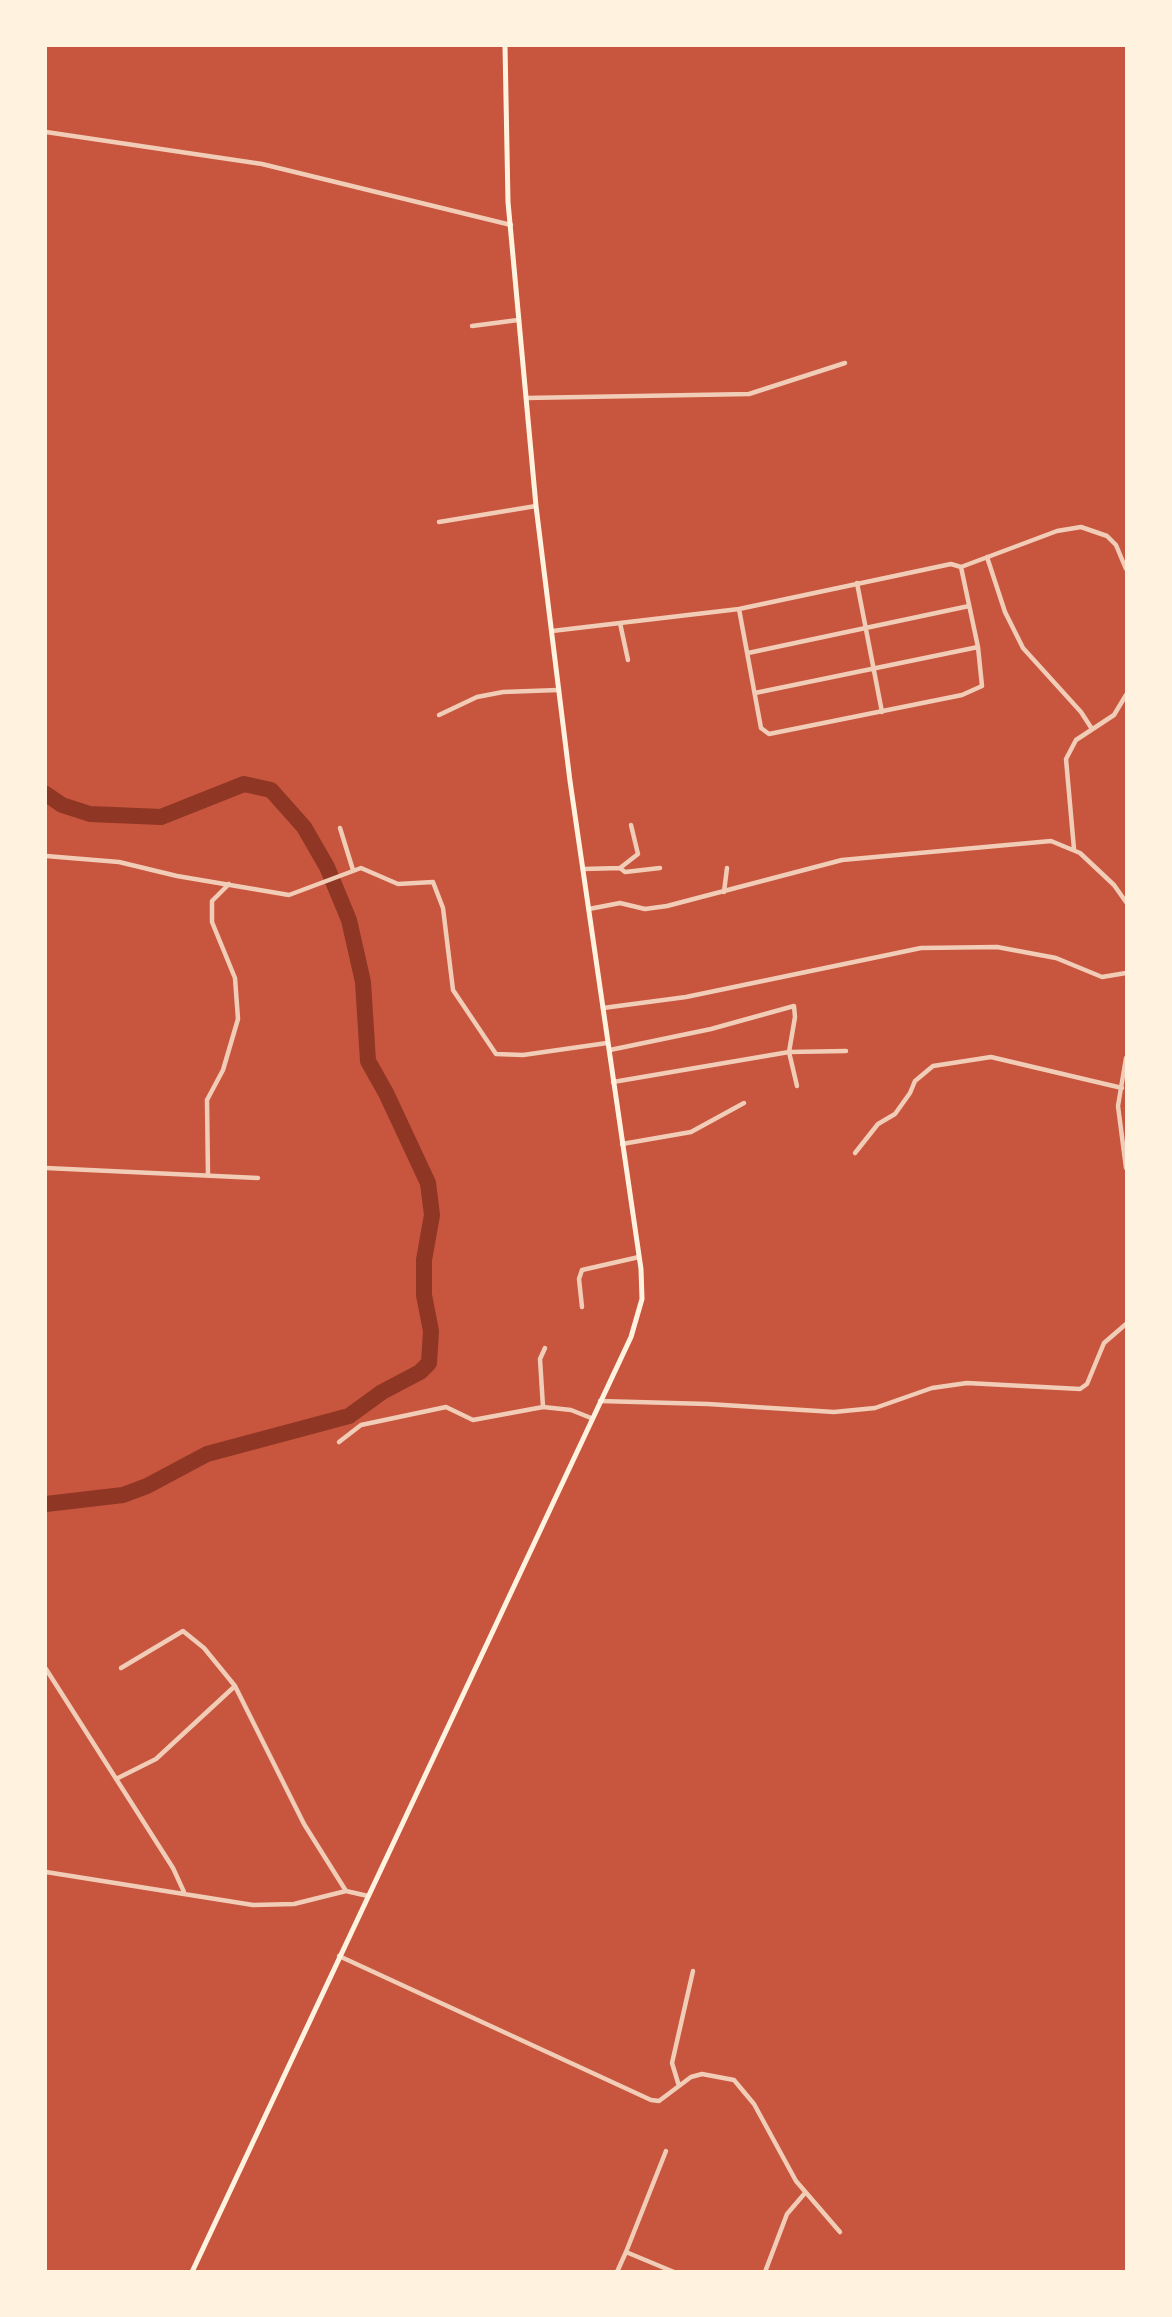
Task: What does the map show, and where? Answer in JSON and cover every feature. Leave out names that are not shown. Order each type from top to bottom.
[{"type":"main road","points":[[192,2272],[471,1681],[638,1318],[642,1283],[639,1257],[558,690],[536,506],[511,225],[505,46]]},
{"type":"street","points":[[46,132],[262,164],[511,225]]},
{"type":"street","points":[[472,327],[519,320]]},
{"type":"street","points":[[526,398],[748,394],[845,363]]},
{"type":"street","points":[[439,522],[536,506]]},
{"type":"street","points":[[552,631],[739,609],[951,564],[961,567],[1057,531],[1081,527],[1107,536],[1116,545],[1126,569]]},
{"type":"street","points":[[987,557],[1005,612],[1023,648],[1082,712],[1092,729]]},
{"type":"street","points":[[739,609],[761,728],[766,734],[882,712],[978,689],[984,682],[961,567]]},
{"type":"street","points":[[857,583],[882,712]]},
{"type":"street","points":[[748,653],[969,606]]},
{"type":"street","points":[[620,623],[628,660]]},
{"type":"street","points":[[755,693],[978,646]]},
{"type":"street","points":[[439,715],[477,697],[503,692],[558,690]]},
{"type":"street","points":[[1074,850],[1066,759],[1076,740],[1114,715],[1126,695]]},
{"type":"street","points":[[584,869],[620,868],[638,854],[631,825]]},
{"type":"street","points":[[340,828],[353,870]]},
{"type":"street","points":[[589,909],[626,903],[645,909],[723,892],[842,860],[1051,841],[1074,850],[1114,885],[1126,902]]},
{"type":"street","points":[[46,856],[119,862],[294,895],[353,870],[366,868],[398,884],[433,882],[443,908],[453,990],[496,1054],[523,1055],[609,1046],[711,1029],[794,1006],[795,1017],[789,1052],[797,1086]]},
{"type":"street","points":[[620,868],[625,872],[660,868]]},
{"type":"street","points":[[723,892],[727,869]]},
{"type":"street","points":[[208,1176],[207,1100],[223,1070],[238,1019],[235,978],[218,939],[211,910],[212,901],[229,884]]},
{"type":"street","points":[[603,1008],[699,994],[921,948],[997,947],[1056,958],[1102,976],[1126,973]]},
{"type":"street","points":[[613,1082],[789,1052],[845,1051]]},
{"type":"street","points":[[855,1153],[878,1124],[895,1114],[915,1081],[933,1066],[991,1057],[1122,1088]]},
{"type":"street","points":[[1126,1058],[1118,1106],[1126,1168]]},
{"type":"street","points":[[621,1144],[691,1132],[744,1103]]},
{"type":"street","points":[[46,1168],[258,1178]]},
{"type":"street","points":[[582,1307],[579,1279],[582,1270],[639,1257]]},
{"type":"street","points":[[600,1401],[834,1412],[875,1408],[932,1388],[967,1382],[1080,1389],[1087,1384],[1104,1343],[1126,1324]]},
{"type":"street","points":[[543,1407],[540,1359],[545,1348]]},
{"type":"street","points":[[339,1441],[361,1425],[422,1410],[447,1407],[473,1420],[543,1407],[571,1410],[591,1418]]},
{"type":"street","points":[[121,1668],[183,1631],[219,1663],[235,1686],[304,1824],[346,1891]]},
{"type":"street","points":[[46,1670],[184,1892]]},
{"type":"street","points":[[116,1779],[156,1759],[235,1686]]},
{"type":"street","points":[[46,1872],[278,1906],[346,1891],[368,1896]]},
{"type":"street","points":[[339,1956],[651,2101],[659,2101],[702,2074],[734,2080],[744,2088],[805,2193],[840,2232]]},
{"type":"street","points":[[679,2087],[672,2063],[692,1971]]},
{"type":"street","points":[[617,2272],[666,2151]]},
{"type":"street","points":[[765,2272],[788,2214],[805,2193]]},
{"type":"street","points":[[626,2252],[674,2272]]},
{"type":"waterway","points":[[46,794],[62,805],[90,814],[161,817],[244,784],[271,790],[304,827],[327,867],[349,920],[363,982],[368,1061],[428,1183],[432,1215],[424,1260],[424,1295],[431,1331],[429,1363],[420,1372],[382,1392],[349,1416],[207,1454],[147,1486],[123,1495],[46,1504]]}]
